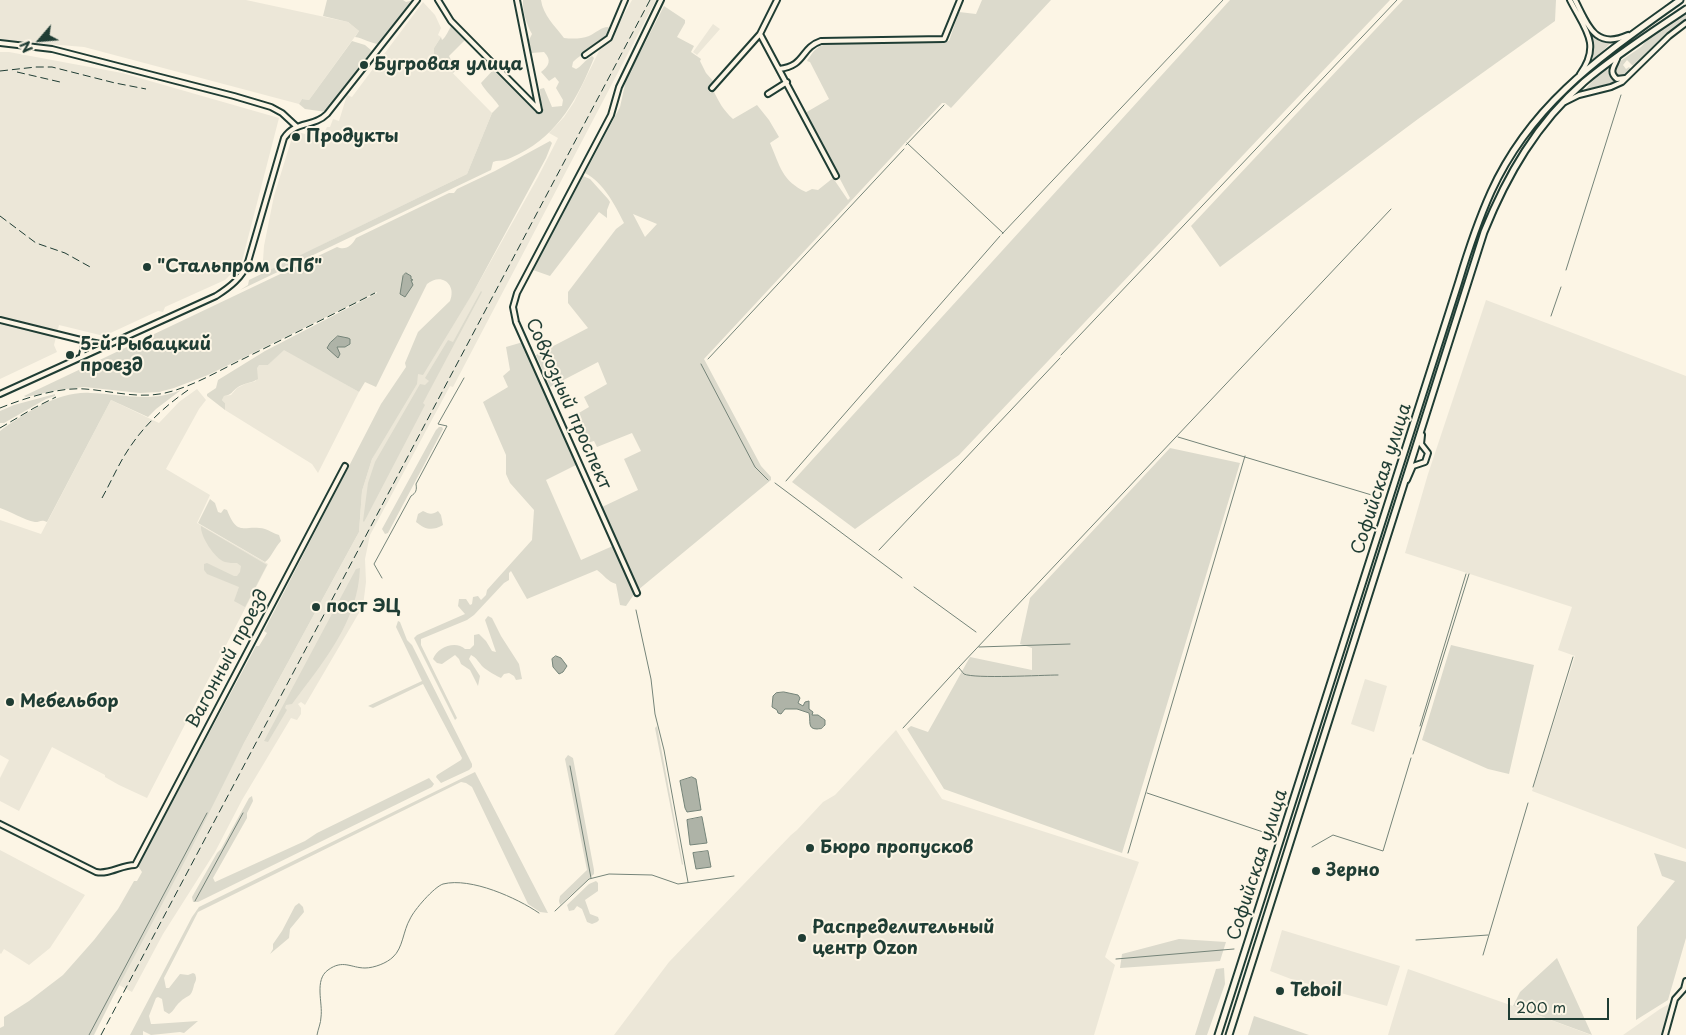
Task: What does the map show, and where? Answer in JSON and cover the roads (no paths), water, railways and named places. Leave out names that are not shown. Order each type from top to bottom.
[{"type":"main road","name":"Софийская улица","points":[[1218,1035],[1477,226],[1491,191],[1526,132],[1550,104],[1580,74],[1680,0]]},
{"type":"main road","name":"Софийская улица","points":[[1229,1035],[1484,232],[1497,199],[1516,164],[1535,136],[1563,103],[1582,84],[1618,56],[1686,9]]},
{"type":"street","points":[[0,394],[82,355],[216,296],[236,281],[246,266],[250,255],[280,147],[287,132],[296,126],[320,120],[333,107],[417,0]]},
{"type":"street","points":[[438,0],[451,21],[539,110],[517,0]]},
{"type":"street","points":[[585,55],[608,38],[625,0]]},
{"type":"street","name":"Совхозный проспект","points":[[637,593],[516,322],[513,307],[516,293],[611,116],[617,94],[630,63],[661,0]]},
{"type":"street","points":[[712,88],[760,34],[778,0]]},
{"type":"street","points":[[779,69],[792,67],[798,63],[809,48],[821,41],[944,39],[960,0]]},
{"type":"street","points":[[1570,0],[1592,46],[1589,61],[1580,74]]},
{"type":"street","points":[[1574,0],[1590,29],[1598,37],[1606,40],[1618,40],[1635,32]]},
{"type":"street","points":[[1563,103],[1579,95],[1616,85],[1628,77],[1669,36],[1686,23]]},
{"type":"street","points":[[760,34],[836,176]]},
{"type":"street","points":[[0,43],[52,50],[234,96],[271,107],[282,113],[296,126]]},
{"type":"street","points":[[1618,56],[1612,68],[1615,77],[1620,80],[1623,79],[1636,69]]},
{"type":"street","points":[[768,94],[787,82]]},
{"type":"street","points":[[0,320],[85,342],[106,345]]},
{"type":"street","points":[[85,342],[91,351]]},
{"type":"street","points":[[82,355],[85,342]]},
{"type":"street","points":[[1402,489],[1413,466],[1425,462],[1428,453],[1421,444],[1426,413]]},
{"type":"street","name":"Вагонный проезд","points":[[0,824],[96,872],[103,873],[121,866],[135,865],[345,466]]},
{"type":"street","points":[[1665,1035],[1675,999],[1684,989],[1686,981]]},
{"type":"waterway","points":[[1002,234],[1223,0]]},
{"type":"waterway","points":[[1061,355],[1397,0]]},
{"type":"waterway","points":[[1566,270],[1621,95]]},
{"type":"waterway","points":[[906,145],[944,105]]},
{"type":"waterway","points":[[907,143],[1003,233]]},
{"type":"waterway","points":[[708,359],[904,149]]},
{"type":"waterway","points":[[903,728],[1391,209]]},
{"type":"waterway","points":[[786,481],[1000,236]]},
{"type":"waterway","points":[[1551,316],[1561,287]]},
{"type":"waterway","points":[[879,550],[1060,358]]},
{"type":"waterway","points":[[701,364],[755,467],[768,480]]},
{"type":"waterway","points":[[382,578],[374,564],[411,496],[416,491],[416,484],[447,426],[438,424],[464,378]]},
{"type":"waterway","points":[[1178,437],[1375,496]]},
{"type":"waterway","points":[[1128,853],[1245,456]]},
{"type":"waterway","points":[[775,483],[902,578]]},
{"type":"waterway","points":[[1420,726],[1466,574]]},
{"type":"waterway","points":[[1413,754],[1469,574]]},
{"type":"waterway","points":[[914,587],[976,632]]},
{"type":"waterway","points":[[636,610],[651,679],[655,714],[664,750],[688,882]]},
{"type":"waterway","points":[[979,647],[1070,644]]},
{"type":"waterway","points":[[1533,787],[1573,657]]},
{"type":"waterway","points":[[959,668],[964,674],[981,676],[1058,675]]},
{"type":"waterway","points":[[1312,847],[1333,835],[1383,851],[1411,758]]},
{"type":"waterway","points":[[570,766],[591,878]]},
{"type":"waterway","points":[[1147,793],[1269,834]]},
{"type":"waterway","points":[[1483,955],[1528,803]]},
{"type":"waterway","points":[[89,1035],[207,813]]},
{"type":"waterway","points":[[195,901],[243,813]]},
{"type":"waterway","points":[[555,911],[589,879],[609,874],[652,875],[678,884],[734,876]]},
{"type":"waterway","points":[[317,1035],[321,1019],[320,986],[324,974],[338,965],[369,968],[380,965],[390,959],[399,949],[412,915],[439,886],[454,883],[480,886],[506,895],[539,913]]},
{"type":"waterway","points":[[1416,940],[1488,935]]},
{"type":"waterway","points":[[1116,959],[1234,949]]},
{"type":"railway","points":[[101,1035],[650,0]]},
{"type":"railway","points":[[0,71],[52,67],[146,89]]},
{"type":"railway","points":[[17,72],[60,82]]},
{"type":"railway","points":[[0,216],[36,243],[65,253],[92,268]]},
{"type":"railway","points":[[0,408],[53,391],[85,389],[125,394],[155,395],[185,387],[375,293]]},
{"type":"railway","points":[[102,498],[124,456],[141,432],[164,408],[191,388]]},
{"type":"railway","points":[[0,428],[56,397]]},
{"type":"place","name":"Бугровая улица","points":[[364,65]]},
{"type":"place","name":"Продукты","points":[[296,137]]},
{"type":"place","name":"\"Стальпром СПб\"","points":[[147,267]]},
{"type":"place","name":"5-й Рыбацкий проезд","points":[[70,355]]},
{"type":"place","name":"пост ЭЦ","points":[[316,607]]},
{"type":"place","name":"Мебельбор","points":[[10,702]]},
{"type":"place","name":"Бюро пропусков","points":[[810,848]]},
{"type":"place","name":"Зерно","points":[[1316,871]]},
{"type":"place","name":"Распределительный центр Ozon","points":[[802,938]]},
{"type":"place","name":"Teboil","points":[[1280,991]]}]
